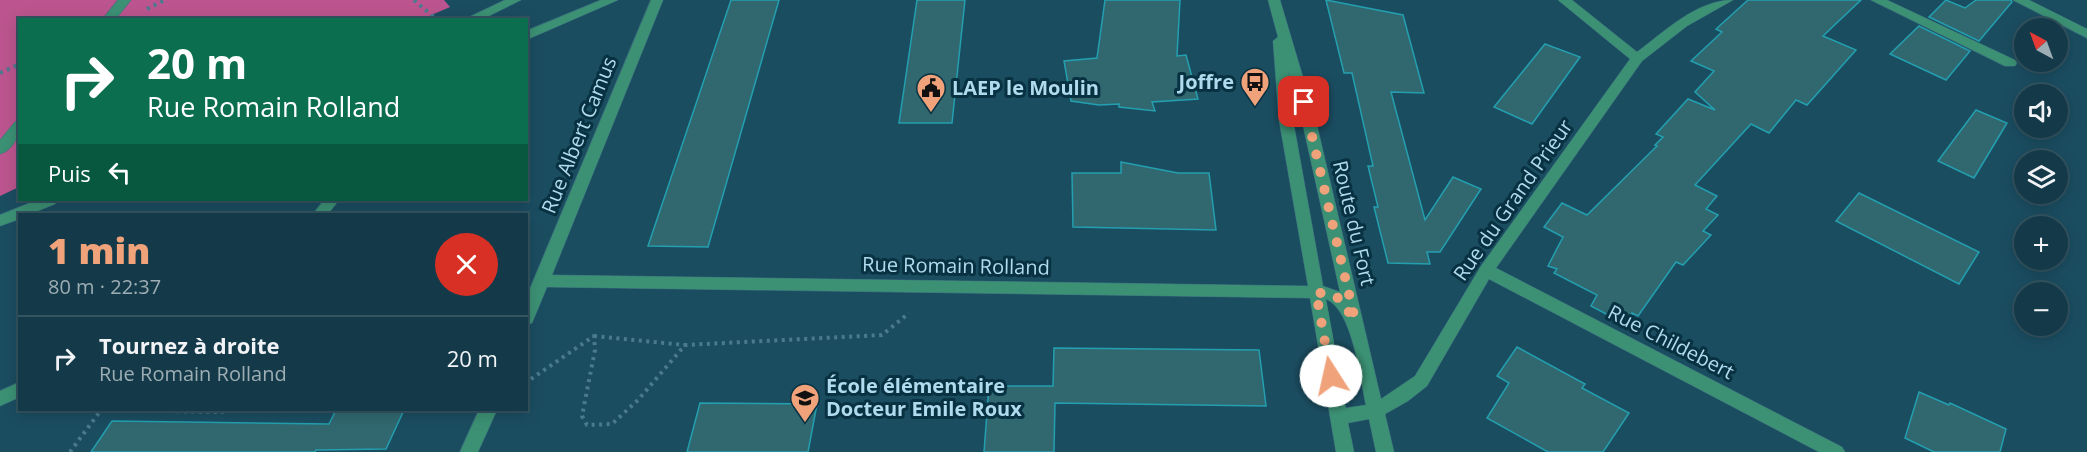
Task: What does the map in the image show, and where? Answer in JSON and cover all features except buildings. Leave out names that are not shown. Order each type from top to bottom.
[{"type":"street","points":[[110,18],[125,0]]},
{"type":"street","points":[[474,18],[515,0]]},
{"type":"street","points":[[528,35],[612,0]]},
{"type":"street","name":"Rue Albert Camus","points":[[528,315],[657,0]]},
{"type":"street","points":[[1564,0],[1637,58]]},
{"type":"street","name":"Rue du Grand Prieur","points":[[1338,417],[1376,411],[1402,396],[1421,381],[1486,270],[1637,58],[1683,23],[1727,0]]},
{"type":"street","points":[[1876,0],[2010,63]]},
{"type":"street","points":[[2019,0],[2087,34]]},
{"type":"street","name":"Route du Fort","points":[[1275,2],[1286,120],[1345,452]]},
{"type":"street","name":"Route du Fort","points":[[1275,2],[1309,121],[1385,452]]},
{"type":"street","points":[[0,149],[18,127]]},
{"type":"street","points":[[0,219],[47,201]]},
{"type":"street","points":[[321,213],[331,201]]},
{"type":"street","name":"Rue Childebert","points":[[1486,270],[1836,452]]},
{"type":"street","name":"Rue Romain Rolland","points":[[543,281],[1316,292],[1337,297],[1355,320]]},
{"type":"street","points":[[0,399],[18,390]]},
{"type":"street","points":[[469,452],[488,411]]},
{"type":"path","points":[[414,0],[435,18]]},
{"type":"path","points":[[0,73],[18,65]]},
{"type":"path","points":[[531,379],[594,336],[685,345],[882,335],[918,306]]},
{"type":"path","points":[[594,336],[595,350],[582,416],[587,424],[612,424],[638,400],[685,345]]},
{"type":"path","points":[[70,452],[100,411]]},
{"type":"path","points":[[162,411],[223,411]]},
{"type":"shaded area","points":[[0,0],[444,0],[450,7],[425,18],[18,18],[18,187],[0,196]]},
{"type":"place","name":"Joffre","points":[[1255,108]]},
{"type":"place","name":"LAEP le Moulin","points":[[931,114]]},
{"type":"place","name":"École élémentaire Docteur Emile Roux","points":[[805,424]]},
{"type":"route","points":[[1304,102],[1355,320],[1337,297],[1324,292],[1316,292],[1331,376]]}]
